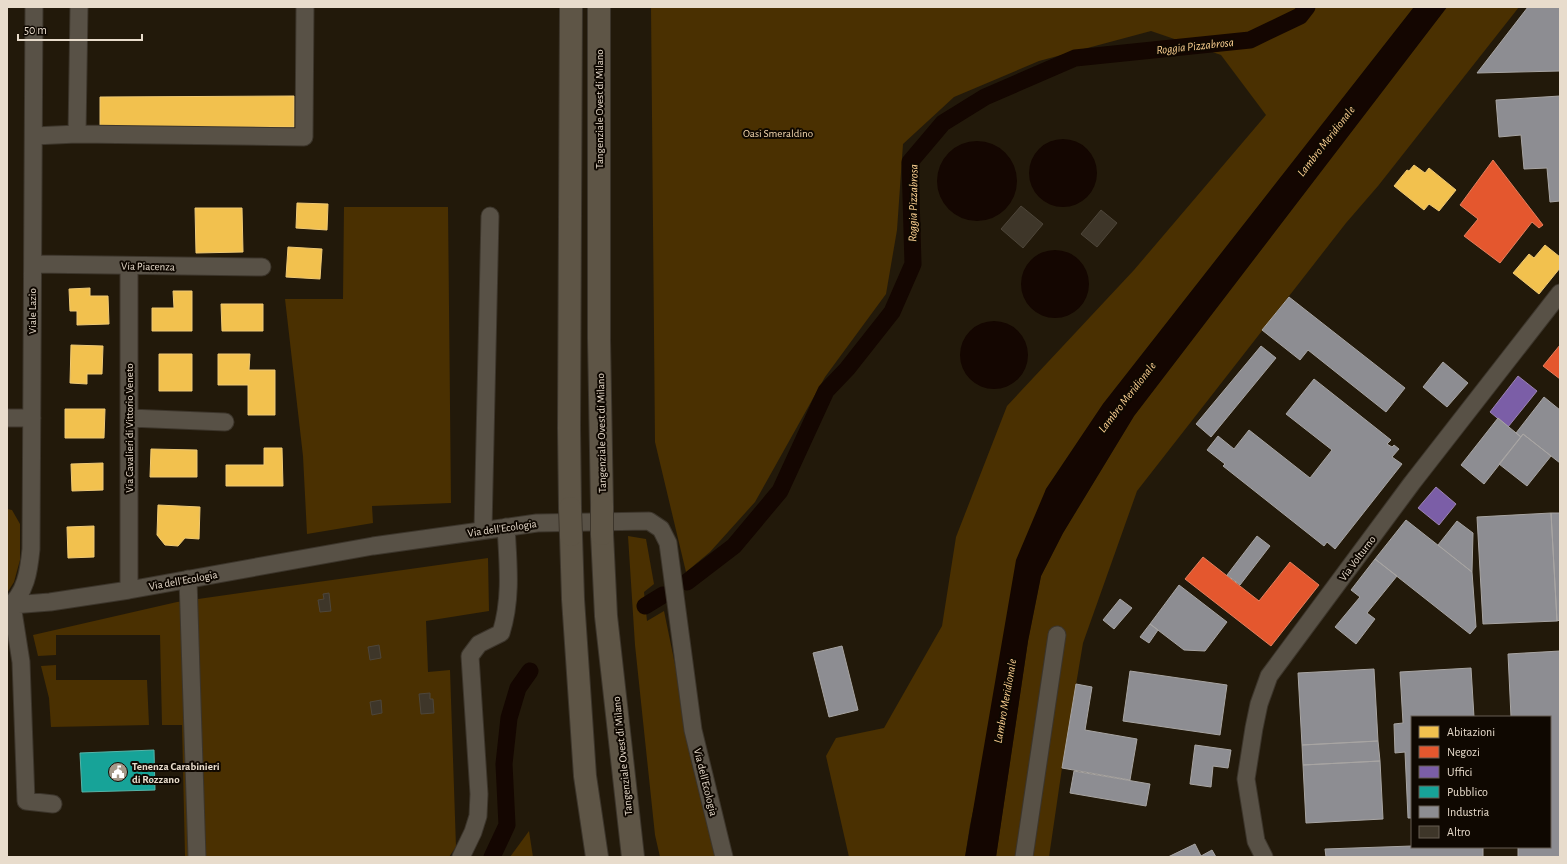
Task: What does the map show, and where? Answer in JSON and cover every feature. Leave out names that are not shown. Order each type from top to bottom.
[{"type":"highway","points":[[571,7],[570,508],[573,599],[585,776],[597,857]]},
{"type":"highway","name":"Tangenziale Ovest di Milano","points":[[599,7],[599,339],[602,534],[606,616],[634,857]]},
{"type":"street","name":"Viale Lazio","points":[[9,607],[22,591],[28,574],[31,549],[34,7]]},
{"type":"street","points":[[77,134],[79,7]]},
{"type":"street","points":[[34,136],[77,134],[304,137],[305,7]]},
{"type":"street","points":[[483,530],[490,216]]},
{"type":"street","name":"Via Piacenza","points":[[33,264],[262,267]]},
{"type":"street","name":"Via Cavalieri di Vittorio Veneto","points":[[129,266],[129,590]]},
{"type":"street","name":"Via Volturno","points":[[1264,857],[1256,841],[1246,779],[1259,704],[1268,676],[1412,483],[1560,293]]},
{"type":"street","points":[[7,418],[32,418]]},
{"type":"street","points":[[130,418],[224,422]]},
{"type":"street","name":"Via dell'Ecologia","points":[[9,607],[129,590],[374,546],[483,530],[537,523],[649,521],[661,529],[668,543],[693,730],[724,857]]},
{"type":"street","points":[[461,857],[473,832],[478,816],[470,656],[479,644],[502,633],[506,617],[509,586],[506,527]]},
{"type":"street","points":[[188,579],[197,857]]},
{"type":"street","points":[[9,607],[21,662],[26,801],[53,804]]},
{"type":"street","points":[[1024,857],[1057,634]]},
{"type":"green space","name":"Oasi Smeraldino","points":[[651,7],[1414,7],[1103,404],[1046,489],[970,825],[965,857],[849,857],[826,756],[836,738],[884,728],[942,626],[956,537],[1007,406],[1134,270],[1266,115],[1221,55],[1151,31],[1039,61],[954,97],[903,144],[897,230],[886,294],[825,377],[755,502],[710,552],[686,572],[655,442]]},
{"type":"green space","points":[[1447,7],[1519,7],[1378,186],[1346,223],[1137,491],[1083,643],[1049,857],[996,857],[1028,641],[1041,576],[1063,533],[1134,416]]},
{"type":"green space","points":[[344,207],[448,207],[451,503],[372,506],[373,523],[307,534],[303,456],[285,299],[343,299]]},
{"type":"green space","points":[[7,509],[12,510],[20,524],[20,560],[14,582],[7,593]]},
{"type":"green space","points":[[628,536],[646,539],[654,584],[644,592],[647,621],[664,611],[697,771],[718,857],[660,857],[655,835],[635,645]]},
{"type":"green space","points":[[488,558],[489,611],[426,621],[428,672],[450,670],[456,847],[449,857],[168,857],[185,856],[182,725],[162,725],[160,635],[56,635],[56,655],[38,656],[33,635],[177,602]]},
{"type":"green space","points":[[56,665],[56,680],[147,680],[149,725],[51,727],[49,698],[41,666]]},
{"type":"green space","points":[[529,831],[533,857],[510,857]]},
{"type":"water","name":"Lambro Meridionale","points":[[1414,7],[1447,7],[1134,416],[1063,533],[1041,576],[1028,641],[996,857],[965,857],[1016,560],[1046,489],[1103,404]]},
{"type":"water","points":[[1056,139],[1070,139],[1082,144],[1092,154],[1097,166],[1097,180],[1092,192],[1082,202],[1070,207],[1056,207],[1044,202],[1034,192],[1029,180],[1029,166],[1034,154],[1044,144]]},
{"type":"water","points":[[969,141],[985,141],[1006,152],[1017,173],[1017,189],[1006,210],[985,221],[969,221],[955,215],[948,210],[943,203],[937,189],[937,173],[943,159],[948,152],[955,147]]},
{"type":"water","points":[[1048,250],[1062,250],[1074,255],[1084,265],[1089,277],[1089,291],[1084,303],[1074,313],[1062,318],[1048,318],[1036,313],[1026,303],[1021,291],[1021,277],[1026,265],[1036,255]]},
{"type":"water","points":[[987,321],[1001,321],[1013,326],[1023,336],[1028,348],[1028,362],[1023,374],[1013,384],[1001,389],[987,389],[975,384],[965,374],[960,362],[960,348],[965,336],[975,326]]},
{"type":"building: Abitazioni","points":[[294,96],[294,127],[100,128],[100,97]]},
{"type":"building: Abitazioni","points":[[1414,165],[1425,173],[1429,168],[1456,190],[1439,211],[1429,204],[1424,210],[1394,186],[1407,170],[1409,171]]},
{"type":"building: Abitazioni","points":[[297,203],[328,204],[327,230],[296,228]]},
{"type":"building: Abitazioni","points":[[195,208],[242,208],[243,252],[196,253]]},
{"type":"building: Abitazioni","points":[[1545,245],[1560,257],[1560,268],[1539,294],[1513,273],[1529,254],[1534,258]]},
{"type":"building: Abitazioni","points":[[288,247],[322,249],[320,279],[286,277]]},
{"type":"building: Abitazioni","points":[[90,288],[90,296],[108,296],[109,324],[77,325],[77,311],[70,311],[69,289]]},
{"type":"building: Abitazioni","points":[[173,291],[192,291],[192,331],[152,331],[152,308],[174,308]]},
{"type":"building: Abitazioni","points":[[221,304],[263,304],[263,331],[222,331]]},
{"type":"building: Abitazioni","points":[[71,345],[103,346],[102,374],[87,374],[87,384],[70,383]]},
{"type":"building: Abitazioni","points":[[159,354],[192,354],[192,391],[159,391]]},
{"type":"building: Abitazioni","points":[[218,354],[250,354],[249,370],[275,370],[275,415],[248,415],[248,385],[218,385]]},
{"type":"building: Abitazioni","points":[[65,409],[105,409],[104,438],[65,438]]},
{"type":"building: Abitazioni","points":[[264,448],[282,448],[283,486],[226,486],[226,465],[264,465]]},
{"type":"building: Abitazioni","points":[[151,449],[197,450],[197,477],[150,477]]},
{"type":"building: Abitazioni","points":[[103,463],[103,490],[72,491],[71,464]]},
{"type":"building: Abitazioni","points":[[158,505],[200,507],[199,539],[185,538],[178,546],[165,545],[157,535]]},
{"type":"building: Abitazioni","points":[[94,526],[94,557],[68,558],[67,527]]},
{"type":"building: Negozi","points":[[1493,160],[1543,225],[1539,228],[1532,222],[1500,263],[1464,236],[1478,219],[1460,205]]},
{"type":"building: Negozi","points":[[1560,345],[1560,379],[1543,366]]},
{"type":"building: Negozi","points":[[1203,557],[1259,601],[1290,562],[1319,585],[1271,646],[1185,579]]},
{"type":"building: Uffici","points":[[1518,376],[1537,391],[1508,427],[1490,412]]},
{"type":"building: Uffici","points":[[1436,487],[1456,504],[1439,525],[1418,508]]},
{"type":"building: Pubblico","name":"Tenenza Carabinieri di Rozzano","points":[[154,750],[155,790],[82,792],[80,753]]},
{"type":"building: Industria","points":[[1528,7],[1560,7],[1560,71],[1477,73]]},
{"type":"building: Industria","points":[[1560,96],[1560,201],[1550,202],[1547,168],[1524,169],[1521,135],[1499,137],[1496,100]]},
{"type":"building: Industria","points":[[1289,297],[1405,388],[1386,412],[1308,350],[1300,360],[1262,330]]},
{"type":"building: Industria","points":[[1261,346],[1276,358],[1211,437],[1196,424]]},
{"type":"building: Industria","points":[[1443,362],[1468,383],[1447,407],[1423,387]]},
{"type":"building: Industria","points":[[1314,379],[1391,440],[1387,444],[1392,447],[1394,445],[1399,449],[1392,457],[1402,464],[1335,549],[1327,542],[1324,546],[1223,466],[1225,464],[1207,450],[1218,436],[1234,449],[1249,430],[1310,478],[1332,450],[1286,414]]},
{"type":"building: Industria","points":[[1544,397],[1560,410],[1560,463],[1523,434],[1521,437],[1516,433]]},
{"type":"building: Industria","points":[[1498,418],[1521,437],[1484,484],[1461,465]]},
{"type":"building: Industria","points":[[1523,434],[1551,456],[1527,486],[1499,464]]},
{"type":"building: Industria","points":[[1551,513],[1560,513],[1560,620],[1557,621]]},
{"type":"building: Industria","points":[[1551,513],[1557,621],[1483,624],[1477,517]]},
{"type":"building: Industria","points":[[1406,520],[1472,572],[1476,627],[1470,634],[1375,559]]},
{"type":"building: Industria","points":[[1457,521],[1473,533],[1472,572],[1438,545]]},
{"type":"building: Industria","points":[[1257,536],[1270,546],[1240,585],[1227,575]]},
{"type":"building: Industria","points":[[1375,559],[1397,576],[1367,613],[1375,619],[1356,644],[1335,627],[1360,597],[1351,590]]},
{"type":"building: Industria","points":[[1179,585],[1227,622],[1205,651],[1184,650],[1150,624]]},
{"type":"building: Industria","points":[[1120,599],[1132,608],[1114,629],[1103,620]]},
{"type":"building: Industria","points":[[1150,624],[1158,630],[1149,643],[1140,637]]},
{"type":"building: Industria","points":[[842,646],[858,710],[829,717],[813,653]]},
{"type":"building: Industria","points":[[1560,651],[1560,857],[1518,857],[1518,848],[1551,848],[1551,716],[1511,716],[1508,654]]},
{"type":"building: Industria","points":[[1471,668],[1474,716],[1411,716],[1411,818],[1408,818],[1405,752],[1395,753],[1394,724],[1403,723],[1400,672]]},
{"type":"building: Industria","points":[[1374,669],[1378,741],[1302,745],[1298,673]]},
{"type":"building: Industria","points":[[1130,671],[1227,685],[1220,735],[1123,721]]},
{"type":"building: Industria","points":[[1076,684],[1092,687],[1085,730],[1137,739],[1130,780],[1062,768]]},
{"type":"building: Industria","points":[[1378,741],[1380,761],[1303,765],[1302,745]]},
{"type":"building: Industria","points":[[1195,745],[1231,750],[1228,768],[1213,766],[1211,787],[1190,784]]},
{"type":"building: Industria","points":[[1380,761],[1383,819],[1306,823],[1303,765]]},
{"type":"building: Industria","points":[[1074,771],[1150,784],[1146,806],[1070,793]]},
{"type":"building: Industria","points":[[1195,844],[1201,856],[1212,850],[1216,857],[1168,857]]},
{"type":"building: Industria","points":[[1411,846],[1411,848],[1483,848],[1483,857],[1326,857],[1325,849]]},
{"type":"building: Altro","points":[[1021,206],[1043,224],[1023,248],[1001,229]]},
{"type":"building: Altro","points":[[1101,210],[1117,223],[1097,247],[1081,234]]},
{"type":"building: Altro","points":[[329,593],[331,611],[320,612],[318,600],[324,599],[323,594]]},
{"type":"building: Altro","points":[[379,645],[381,658],[370,660],[368,647]]},
{"type":"building: Altro","points":[[430,693],[430,699],[433,699],[434,713],[421,714],[419,694]]},
{"type":"building: Altro","points":[[381,700],[382,713],[372,715],[370,702]]},
{"type":"waterway","name":"Roggia Pizzabrosa","points":[[687,582],[734,546],[780,491],[826,391],[847,369],[892,312],[913,264],[910,162],[943,123],[985,97],[1075,58],[1250,40],[1300,16],[1307,7]]},
{"type":"waterway","points":[[645,606],[663,595]]},
{"type":"waterway","points":[[492,857],[507,825],[504,764],[509,718],[518,688],[530,671]]},
{"type":"place","name":"Tenenza Carabinieri di Rozzano","points":[[118,772]]}]
